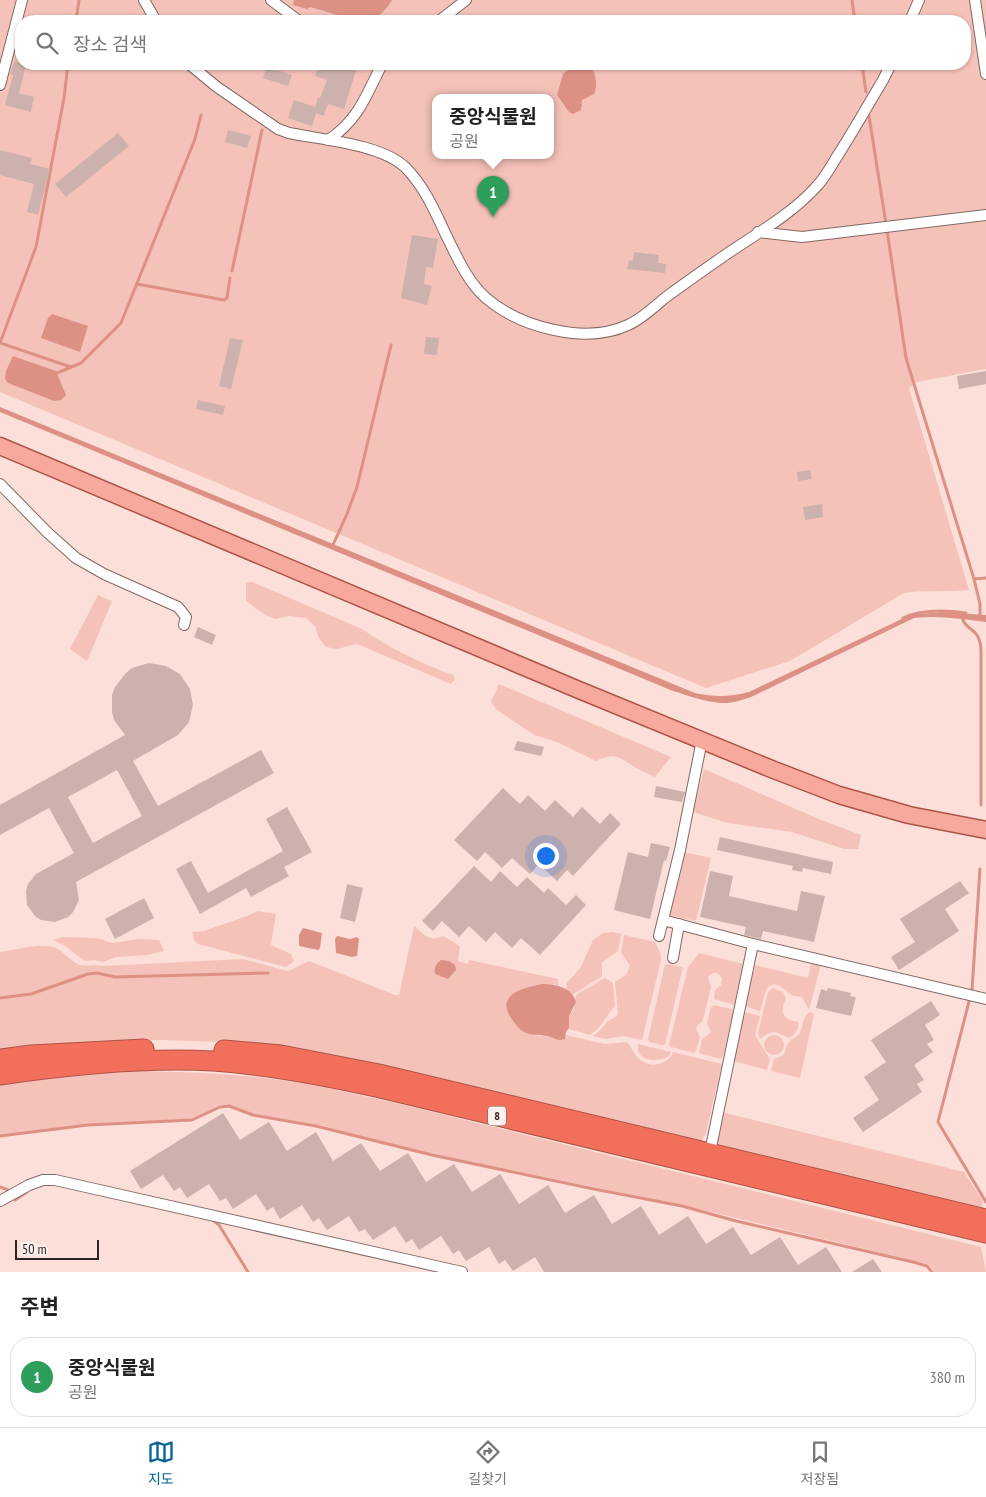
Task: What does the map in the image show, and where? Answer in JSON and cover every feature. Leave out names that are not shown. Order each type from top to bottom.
[{"type":"highway","name":"8","points":[[0,1059],[30,1055],[157,1049],[210,1049],[281,1055],[378,1074],[986,1219]]},
{"type":"highway","name":"8","points":[[0,1075],[154,1061],[213,1061],[316,1074],[986,1233]]},
{"type":"main road","points":[[0,446],[702,740],[839,795],[909,815],[986,830]]},
{"type":"street","points":[[18,15],[22,0]]},
{"type":"street","points":[[144,0],[153,15]]},
{"type":"street","points":[[272,0],[292,15]]},
{"type":"street","points":[[286,11],[288,0]]},
{"type":"street","points":[[447,15],[466,0]]},
{"type":"street","points":[[913,15],[919,0]]},
{"type":"street","points":[[975,0],[986,74]]},
{"type":"street","points":[[0,85],[15,27]]},
{"type":"street","points":[[196,70],[217,87],[278,129],[289,134],[375,150],[395,159],[405,167],[430,200],[456,255],[478,290],[511,315],[549,329],[589,333],[626,326],[634,322],[690,279],[798,204],[818,186],[888,70]]},
{"type":"street","points":[[328,140],[346,128],[355,116],[379,70]]},
{"type":"street","points":[[758,232],[802,237],[986,215]]},
{"type":"street","points":[[0,484],[48,533],[76,558],[104,574],[178,607],[186,617],[184,625]]},
{"type":"street","points":[[659,936],[680,850],[702,740]]},
{"type":"street","points":[[663,920],[753,944],[986,999]]},
{"type":"street","points":[[673,958],[679,924]]},
{"type":"street","points":[[710,1152],[753,944]]},
{"type":"street","points":[[0,1201],[29,1185],[43,1180],[55,1180],[462,1272]]},
{"type":"shaded area","points":[[0,0],[986,0],[986,369],[917,382],[909,388],[969,590],[904,593],[790,661],[706,688],[0,392]]},
{"type":"shaded area","points":[[294,0],[392,0],[388,7],[379,15],[338,15],[310,7],[307,9],[293,5]]},
{"type":"shaded area","points":[[568,70],[593,70],[594,72],[596,86],[594,94],[582,100],[581,110],[573,114],[569,112],[557,95],[563,74]]},
{"type":"shaded area","points":[[52,314],[88,326],[80,352],[41,338],[48,318]]},
{"type":"shaded area","points":[[13,356],[56,371],[66,395],[61,400],[54,401],[8,383],[5,379],[6,371]]},
{"type":"shaded area","points":[[0,407],[695,693],[722,696],[749,692],[910,615],[942,612],[986,615],[986,622],[941,617],[914,618],[751,697],[728,703],[707,701],[673,691],[0,412]]},
{"type":"shaded area","points":[[252,582],[362,629],[406,655],[453,675],[455,679],[451,684],[357,644],[337,649],[326,647],[319,638],[315,626],[306,618],[289,616],[275,619],[265,615],[246,601],[246,583]]},
{"type":"shaded area","points":[[98,595],[112,601],[87,661],[70,649]]},
{"type":"shaded area","points":[[499,684],[671,757],[655,777],[617,757],[613,756],[596,761],[557,742],[534,735],[497,710],[491,702]]},
{"type":"shaded area","points":[[704,769],[819,819],[861,835],[858,849],[844,849],[792,832],[727,823],[693,812]]},
{"type":"shaded area","points":[[684,852],[711,858],[696,921],[669,915]]},
{"type":"shaded area","points":[[258,911],[276,914],[271,945],[291,954],[294,961],[286,967],[198,944],[194,940],[192,932],[204,931]]},
{"type":"shaded area","points":[[414,926],[427,937],[438,938],[443,936],[460,946],[458,961],[468,964],[469,960],[558,979],[558,986],[554,984],[533,1035],[565,1039],[566,1035],[605,1044],[626,1042],[638,1058],[645,1063],[653,1065],[670,1058],[673,1052],[722,1064],[706,1133],[700,1143],[220,1042],[161,1040],[99,1041],[0,1053],[0,952],[35,946],[47,946],[57,948],[76,963],[86,966],[243,959],[288,971],[309,961],[399,995]]},
{"type":"shaded area","points":[[303,928],[322,933],[318,950],[299,946],[299,935]]},
{"type":"shaded area","points":[[613,932],[621,934],[618,951],[602,962],[602,976],[572,995],[566,989],[567,983],[581,967],[593,940],[603,933]]},
{"type":"shaded area","points":[[624,935],[655,942],[660,952],[661,960],[642,1040],[624,1036],[606,1039],[593,1036],[618,1014],[615,982],[626,975],[630,966],[621,952]]},
{"type":"shaded area","points":[[337,936],[350,939],[357,937],[359,939],[357,956],[352,957],[336,953],[335,939]]},
{"type":"shaded area","points":[[63,937],[97,938],[112,943],[139,939],[159,940],[164,951],[148,955],[116,957],[103,962],[85,961],[65,946],[53,940]]},
{"type":"shaded area","points":[[699,953],[744,964],[735,1005],[714,999],[715,990],[721,985],[722,978],[717,973],[713,973],[708,977],[711,987],[702,1022],[696,1029],[700,1037],[694,1053],[669,1045],[688,967]]},
{"type":"shaded area","points":[[441,960],[449,961],[455,965],[456,970],[448,979],[435,974],[436,966]]},
{"type":"shaded area","points":[[665,964],[683,967],[665,1044],[662,1045],[649,1042],[648,1039]]},
{"type":"shaded area","points":[[811,964],[821,964],[809,1010],[802,997],[793,996],[775,984],[766,991],[760,1011],[745,1006],[755,965],[808,978]]},
{"type":"shaded area","points":[[605,978],[613,983],[615,1006],[602,1024],[590,1035],[569,1029],[569,1016],[574,1009],[576,995]]},
{"type":"shaded area","points":[[542,984],[562,987],[574,997],[576,1002],[569,1016],[569,1028],[565,1039],[558,1040],[544,1035],[524,1032],[515,1024],[507,1010],[509,997],[514,993]]},
{"type":"shaded area","points":[[773,988],[783,992],[786,998],[783,1014],[788,1019],[798,1022],[798,1029],[789,1038],[775,1032],[767,1034],[760,1039],[758,1033],[768,992]]},
{"type":"shaded area","points":[[714,1005],[734,1010],[724,1054],[721,1059],[699,1053],[702,1039],[711,1032],[707,1023],[711,1007]]},
{"type":"shaded area","points":[[744,1012],[760,1016],[755,1035],[770,1059],[767,1070],[733,1061]]},
{"type":"shaded area","points":[[810,1012],[814,1014],[800,1078],[771,1071],[774,1059],[784,1054],[787,1045],[800,1032],[804,1018]]},
{"type":"shaded area","points":[[774,1035],[781,1038],[784,1045],[781,1052],[774,1055],[767,1052],[764,1045],[767,1038]]},
{"type":"shaded area","points":[[638,1044],[671,1052],[669,1056],[660,1060],[644,1058],[638,1050]]},
{"type":"shaded area","points":[[141,1071],[218,1074],[275,1079],[325,1087],[417,1108],[981,1247],[986,1272],[934,1272],[927,1264],[682,1205],[432,1154],[355,1136],[325,1126],[253,1114],[230,1105],[219,1106],[192,1119],[87,1124],[0,1135],[0,1084],[85,1074]]},
{"type":"shaded area","points":[[721,1112],[964,1172],[983,1201],[981,1210],[717,1147],[717,1132]]},
{"type":"building","points":[[14,62],[15,70],[25,70],[19,93],[34,97],[31,112],[5,105],[13,75],[10,74]]},
{"type":"building","points":[[266,70],[276,70],[292,75],[288,86],[263,78]]},
{"type":"building","points":[[317,70],[356,70],[344,109],[328,104],[324,116],[316,113],[312,126],[288,118],[294,100],[315,107],[327,80],[315,76]]},
{"type":"building","points":[[228,130],[251,136],[247,148],[225,142]]},
{"type":"building","points":[[118,133],[129,146],[66,197],[55,184]]},
{"type":"building","points":[[0,150],[32,158],[30,164],[50,169],[38,215],[27,212],[34,184],[0,175]]},
{"type":"building","points":[[412,235],[438,239],[433,268],[426,267],[424,284],[432,286],[427,305],[401,298]]},
{"type":"building","points":[[634,252],[659,255],[658,263],[666,264],[665,273],[627,269],[629,260],[633,261]]},
{"type":"building","points":[[426,337],[439,338],[437,355],[424,354]]},
{"type":"building","points":[[230,338],[243,340],[231,389],[219,386]]},
{"type":"building","points":[[986,371],[986,384],[959,389],[957,376]]},
{"type":"building","points":[[198,400],[225,406],[223,415],[196,409]]},
{"type":"building","points":[[810,470],[812,479],[798,481],[797,472]]},
{"type":"building","points":[[822,504],[823,517],[805,520],[803,507]]},
{"type":"building","points":[[198,627],[216,635],[212,645],[194,637]]},
{"type":"building","points":[[149,663],[166,666],[180,674],[190,689],[193,705],[189,722],[178,735],[133,761],[158,806],[261,750],[274,773],[76,882],[79,900],[73,912],[68,917],[55,922],[41,920],[35,916],[27,905],[26,891],[28,884],[36,874],[74,853],[49,808],[0,835],[0,805],[125,735],[114,720],[112,695],[115,687],[132,668]],"holes":[[[117,770],[142,816],[93,843],[68,797]]]},
{"type":"building","points":[[517,741],[544,747],[541,756],[514,750]]},
{"type":"building","points":[[656,786],[685,792],[682,802],[654,797]]},
{"type":"building","points":[[503,788],[520,804],[528,795],[545,811],[555,800],[573,817],[582,807],[600,824],[610,813],[621,824],[573,876],[567,870],[557,881],[539,864],[530,874],[512,858],[502,868],[485,852],[477,861],[454,840]]},
{"type":"building","points":[[287,807],[312,852],[284,867],[289,876],[251,897],[246,888],[200,914],[176,869],[191,861],[208,893],[283,851],[266,819]]},
{"type":"building","points":[[720,837],[833,862],[831,874],[803,868],[802,872],[792,870],[793,866],[717,850]]},
{"type":"building","points":[[651,843],[670,847],[666,861],[664,860],[650,919],[614,910],[628,852],[648,857]]},
{"type":"building","points":[[474,866],[491,882],[500,871],[517,887],[527,877],[544,893],[548,888],[566,905],[576,895],[586,905],[540,955],[521,938],[512,948],[495,932],[486,942],[469,926],[459,937],[442,921],[433,931],[422,921]]},
{"type":"building","points":[[710,871],[733,876],[729,896],[797,911],[801,891],[825,896],[814,942],[763,931],[761,939],[744,935],[746,927],[700,917]]},
{"type":"building","points":[[960,881],[969,893],[945,909],[959,931],[899,970],[891,957],[915,942],[900,919]]},
{"type":"building","points":[[347,884],[363,888],[355,922],[340,918]]},
{"type":"building","points":[[144,898],[154,918],[115,939],[105,919]]},
{"type":"building","points":[[828,988],[851,993],[850,996],[856,997],[851,1016],[816,1008],[821,989],[827,991]]},
{"type":"building","points":[[931,1001],[940,1015],[925,1025],[934,1040],[927,1044],[933,1052],[914,1065],[924,1080],[917,1084],[922,1092],[863,1132],[853,1118],[879,1100],[864,1077],[886,1062],[871,1040]]},
{"type":"building","points":[[223,1113],[240,1140],[269,1122],[287,1151],[316,1132],[333,1161],[361,1143],[380,1171],[408,1153],[426,1182],[454,1164],[472,1192],[500,1174],[519,1204],[548,1185],[565,1213],[594,1195],[612,1224],[641,1206],[659,1235],[688,1216],[706,1244],[733,1227],[751,1255],[780,1237],[798,1265],[826,1247],[842,1272],[544,1272],[535,1257],[513,1271],[505,1260],[499,1264],[489,1247],[466,1261],[459,1250],[453,1254],[441,1236],[419,1250],[412,1239],[406,1243],[395,1226],[373,1240],[365,1229],[359,1232],[349,1216],[327,1230],[319,1218],[313,1222],[302,1205],[280,1219],[273,1207],[267,1211],[256,1194],[233,1209],[226,1198],[220,1201],[209,1184],[187,1198],[180,1187],[174,1191],[163,1175],[141,1189],[130,1171]]},
{"type":"building","points":[[873,1259],[882,1272],[852,1272]]},
{"type":"waterway","points":[[77,15],[79,0]]},
{"type":"waterway","points":[[852,0],[854,15]]},
{"type":"waterway","points":[[0,343],[36,247],[64,98],[67,70]]},
{"type":"waterway","points":[[863,70],[866,92]]},
{"type":"waterway","points":[[57,373],[81,363],[121,323],[195,139],[201,115]]},
{"type":"waterway","points":[[869,116],[886,224]]},
{"type":"waterway","points":[[232,271],[262,130]]},
{"type":"waterway","points":[[887,230],[906,358],[974,579],[980,604],[980,615]]},
{"type":"waterway","points":[[137,284],[224,300],[227,298],[230,278]]},
{"type":"waterway","points":[[0,343],[71,367]]},
{"type":"waterway","points":[[332,547],[357,487],[391,345]]},
{"type":"waterway","points":[[974,579],[986,578]]},
{"type":"waterway","points":[[903,618],[918,613],[934,611],[966,613]]},
{"type":"waterway","points":[[962,616],[966,625],[977,635],[981,647],[981,805]]},
{"type":"waterway","points":[[980,869],[972,990],[938,1122],[986,1202]]},
{"type":"waterway","points":[[0,998],[31,994],[88,974],[97,973],[115,977],[268,973]]},
{"type":"waterway","points":[[0,1136],[88,1125],[192,1120],[220,1107],[229,1106],[253,1115],[316,1126],[432,1155],[682,1206],[736,1221],[913,1262],[927,1266],[932,1272]]},
{"type":"waterway","points":[[0,1187],[8,1190]]},
{"type":"waterway","points":[[15,1200],[27,1192]]},
{"type":"waterway","points":[[214,1221],[219,1225],[248,1272]]},
{"type":"place","name":"중앙식물원","points":[[493,217]]}]
